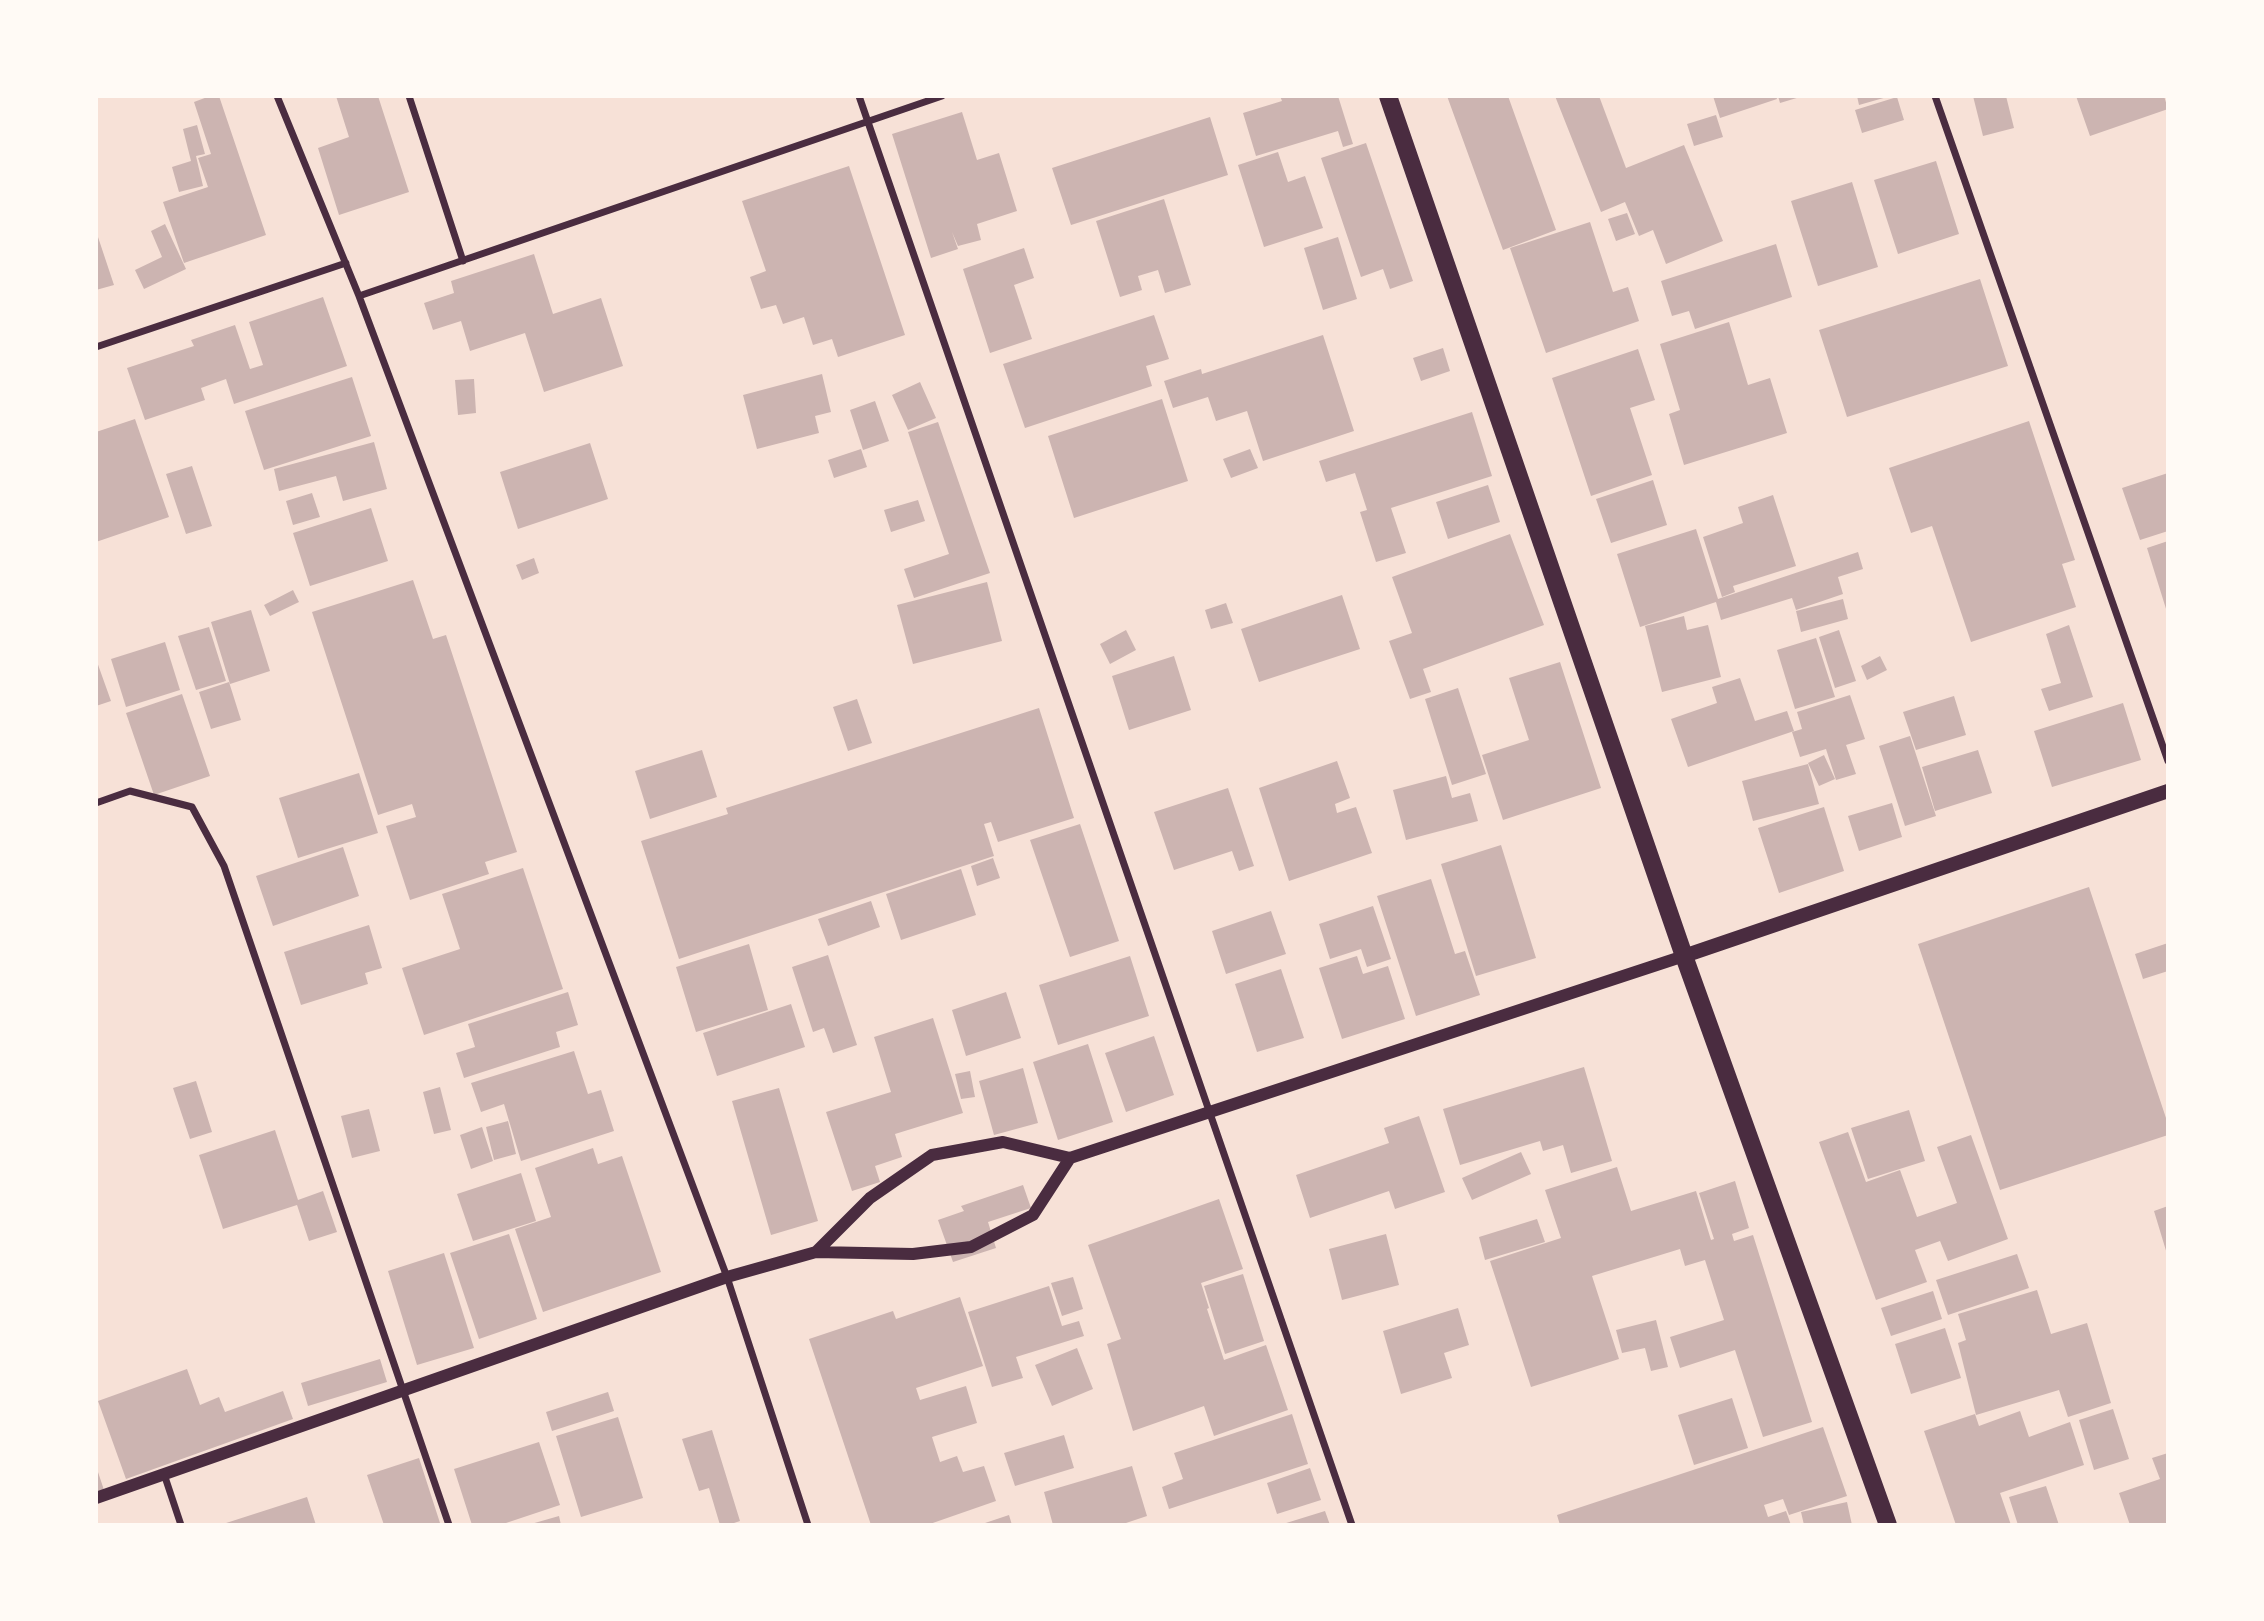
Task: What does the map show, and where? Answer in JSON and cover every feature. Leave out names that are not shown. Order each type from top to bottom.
[{"type":"main road","points":[[1388,96],[1684,956],[1888,1525]]},
{"type":"main road","points":[[1684,956],[2168,791]]},
{"type":"street","points":[[277,96],[359,296],[727,1277],[808,1525]]},
{"type":"street","points":[[409,96],[463,261]]},
{"type":"street","points":[[859,96],[1352,1525]]},
{"type":"street","points":[[359,296],[942,96]]},
{"type":"street","points":[[1936,96],[2168,761]]},
{"type":"street","points":[[96,347],[346,263]]},
{"type":"street","points":[[96,803],[130,791],[192,807],[224,866],[449,1525]]},
{"type":"street","points":[[816,1252],[870,1198],[932,1155],[1003,1142],[1070,1158],[1684,956]]},
{"type":"street","points":[[96,1498],[727,1277],[816,1252],[913,1254],[971,1247],[1033,1215],[1070,1158]]},
{"type":"street","points":[[164,1474],[181,1525]]},
{"type":"building","points":[[210,96],[219,96],[266,235],[184,263],[163,202],[208,187],[198,158],[211,154],[194,102]]},
{"type":"building","points":[[336,96],[378,96],[409,192],[339,215],[318,148],[349,137]]},
{"type":"building","points":[[1280,96],[1338,96],[1353,144],[1343,147],[1338,131],[1256,156],[1243,113],[1282,101]]},
{"type":"building","points":[[1447,96],[1508,96],[1556,230],[1503,250]]},
{"type":"building","points":[[1555,96],[1599,96],[1626,168],[1684,145],[1723,241],[1666,264],[1653,230],[1639,236],[1625,202],[1601,212]]},
{"type":"building","points":[[1713,96],[1776,96],[1777,99],[1720,118]]},
{"type":"building","points":[[1778,96],[1800,96],[1800,97],[1780,103]]},
{"type":"building","points":[[1857,96],[1887,96],[1887,97],[1859,105]]},
{"type":"building","points":[[1973,96],[2006,96],[2014,128],[1983,136]]},
{"type":"building","points":[[2076,96],[2164,96],[2168,109],[2090,136]]},
{"type":"building","points":[[1897,97],[1904,120],[1862,133],[1855,110]]},
{"type":"building","points":[[962,112],[977,160],[999,153],[1017,211],[977,224],[981,240],[958,246],[952,232],[958,249],[931,258],[892,134]]},
{"type":"building","points":[[1716,115],[1723,137],[1694,146],[1687,124]]},
{"type":"building","points":[[1210,117],[1228,175],[1071,225],[1052,168]]},
{"type":"building","points":[[197,125],[205,154],[196,156],[203,186],[179,192],[172,167],[191,161],[183,129]]},
{"type":"building","points":[[1366,143],[1413,281],[1390,289],[1383,269],[1361,277],[1321,158]]},
{"type":"building","points":[[1278,152],[1288,182],[1305,176],[1323,228],[1264,247],[1238,165]]},
{"type":"building","points":[[1936,161],[1959,234],[1898,254],[1874,180]]},
{"type":"building","points":[[849,166],[905,335],[838,357],[832,339],[813,345],[804,317],[783,324],[776,305],[761,309],[750,277],[766,271],[742,201]]},
{"type":"building","points":[[1852,182],[1878,267],[1818,286],[1791,201]]},
{"type":"building","points":[[1164,199],[1191,285],[1165,293],[1158,270],[1138,276],[1142,290],[1120,297],[1096,221]]},
{"type":"building","points":[[1627,213],[1635,234],[1616,241],[1608,219]]},
{"type":"building","points":[[1590,222],[1613,292],[1628,287],[1639,321],[1546,353],[1510,248]]},
{"type":"building","points":[[165,224],[186,269],[144,289],[135,270],[162,257],[151,231]]},
{"type":"building","points":[[96,231],[114,285],[96,290]]},
{"type":"building","points":[[1338,237],[1357,299],[1323,310],[1304,248]]},
{"type":"building","points":[[1776,244],[1792,297],[1695,329],[1689,311],[1672,316],[1661,281]]},
{"type":"building","points":[[1024,248],[1034,278],[1014,285],[1032,339],[990,353],[963,269]]},
{"type":"building","points":[[534,254],[553,314],[601,298],[623,366],[544,392],[525,333],[470,351],[461,321],[433,330],[424,303],[454,293],[451,281]]},
{"type":"building","points":[[1980,279],[2008,366],[1847,417],[1819,330]]},
{"type":"building","points":[[323,297],[347,366],[234,404],[226,379],[201,388],[205,400],[145,420],[127,368],[194,346],[191,340],[235,325],[250,369],[263,365],[249,322]]},
{"type":"building","points":[[1154,315],[1169,359],[1146,366],[1152,386],[1025,428],[1003,364]]},
{"type":"building","points":[[1729,322],[1748,385],[1770,378],[1787,433],[1684,465],[1669,414],[1680,410],[1660,344]]},
{"type":"building","points":[[1323,335],[1354,431],[1263,461],[1247,411],[1216,421],[1208,397],[1173,408],[1164,381],[1201,369],[1202,374]]},
{"type":"building","points":[[1443,348],[1450,371],[1421,381],[1413,358]]},
{"type":"building","points":[[1638,349],[1655,400],[1630,408],[1652,475],[1591,496],[1552,378]]},
{"type":"building","points":[[822,374],[831,412],[815,416],[819,433],[757,449],[743,395]]},
{"type":"building","points":[[352,377],[371,436],[264,470],[245,411]]},
{"type":"building","points":[[474,379],[476,413],[458,415],[455,380]]},
{"type":"building","points":[[920,382],[936,418],[908,430],[892,395]]},
{"type":"building","points":[[1162,399],[1188,481],[1074,518],[1048,436]]},
{"type":"building","points":[[875,401],[889,441],[863,450],[850,410]]},
{"type":"building","points":[[1472,412],[1492,476],[1391,508],[1406,553],[1376,562],[1360,512],[1367,510],[1355,473],[1326,482],[1319,461]]},
{"type":"building","points":[[135,419],[169,517],[96,542],[96,432]]},
{"type":"building","points":[[2029,421],[2075,560],[2062,564],[2076,607],[1971,642],[1932,526],[1911,533],[1889,468]]},
{"type":"building","points":[[938,422],[990,573],[914,598],[904,569],[949,554],[908,432]]},
{"type":"building","points":[[374,442],[387,489],[343,501],[336,476],[279,491],[274,469]]},
{"type":"building","points":[[590,443],[608,499],[518,529],[500,472]]},
{"type":"building","points":[[861,449],[867,467],[834,478],[828,460]]},
{"type":"building","points":[[1250,449],[1258,468],[1231,478],[1223,459]]},
{"type":"building","points":[[192,466],[212,526],[186,534],[166,474]]},
{"type":"building","points":[[2168,473],[2168,531],[2140,540],[2122,488]]},
{"type":"building","points":[[1653,480],[1667,525],[1611,543],[1596,499]]},
{"type":"building","points":[[1488,485],[1500,522],[1448,539],[1436,502]]},
{"type":"building","points":[[312,493],[320,517],[293,525],[286,501]]},
{"type":"building","points":[[1773,495],[1796,566],[1733,586],[1735,592],[1722,597],[1703,537],[1743,523],[1738,507]]},
{"type":"building","points":[[918,500],[925,521],[891,532],[884,510]]},
{"type":"building","points":[[371,508],[388,561],[310,586],[293,533]]},
{"type":"building","points":[[1696,529],[1718,599],[1858,552],[1863,569],[1838,577],[1843,594],[1796,610],[1792,598],[1721,620],[1716,602],[1640,627],[1617,554]]},
{"type":"building","points":[[1510,534],[1544,625],[1423,669],[1431,692],[1410,699],[1389,641],[1412,633],[1392,577]]},
{"type":"building","points":[[2168,541],[2168,612],[2167,612],[2147,548]]},
{"type":"building","points":[[534,558],[539,573],[522,580],[516,565]]},
{"type":"building","points":[[413,580],[433,639],[446,635],[517,852],[485,862],[489,874],[410,900],[386,826],[416,817],[412,804],[378,815],[312,612]]},
{"type":"building","points":[[987,582],[1002,641],[913,664],[897,605]]},
{"type":"building","points":[[293,590],[299,602],[270,616],[264,605]]},
{"type":"building","points":[[1342,595],[1360,649],[1259,682],[1241,629]]},
{"type":"building","points":[[1843,599],[1848,619],[1801,632],[1796,611]]},
{"type":"building","points":[[1226,603],[1233,623],[1211,629],[1205,610]]},
{"type":"building","points":[[251,610],[270,671],[230,684],[211,622]]},
{"type":"building","points":[[1684,616],[1687,630],[1708,625],[1721,677],[1662,692],[1645,626]]},
{"type":"building","points":[[2069,625],[2093,697],[2049,711],[2041,689],[2061,683],[2046,634]]},
{"type":"building","points":[[209,627],[226,681],[196,690],[178,636]]},
{"type":"building","points":[[1126,630],[1136,650],[1110,664],[1100,644]]},
{"type":"building","points":[[1839,630],[1856,681],[1835,688],[1819,637]]},
{"type":"building","points":[[1816,638],[1835,697],[1795,709],[1777,650]]},
{"type":"building","points":[[165,642],[180,690],[126,707],[111,659]]},
{"type":"building","points":[[1174,656],[1191,710],[1129,730],[1112,676]]},
{"type":"building","points":[[1880,656],[1887,670],[1867,680],[1861,666]]},
{"type":"building","points":[[96,659],[111,701],[96,706]]},
{"type":"building","points":[[1560,662],[1601,788],[1503,820],[1482,755],[1529,740],[1509,678]]},
{"type":"building","points":[[1740,678],[1755,721],[1787,711],[1794,731],[1688,767],[1671,719],[1717,703],[1712,687]]},
{"type":"building","points":[[229,682],[241,720],[211,729],[199,692]]},
{"type":"building","points":[[1458,688],[1486,774],[1452,785],[1425,699]]},
{"type":"building","points":[[182,694],[210,776],[154,795],[126,713]]},
{"type":"building","points":[[1850,695],[1865,739],[1846,745],[1856,774],[1836,780],[1826,749],[1800,757],[1792,732],[1802,729],[1797,712]]},
{"type":"building","points":[[1954,696],[1966,735],[1916,750],[1903,712]]},
{"type":"building","points":[[857,699],[872,743],[848,751],[833,707]]},
{"type":"building","points":[[2123,703],[2141,760],[2052,787],[2034,731]]},
{"type":"building","points":[[1039,708],[1074,818],[998,842],[991,822],[984,824],[994,856],[679,959],[641,841],[728,814],[726,808]]},
{"type":"building","points":[[1910,736],[1936,816],[1905,826],[1879,746]]},
{"type":"building","points":[[702,750],[717,797],[650,819],[635,771]]},
{"type":"building","points":[[1978,750],[1992,793],[1935,811],[1922,767]]},
{"type":"building","points":[[1824,755],[1835,779],[1819,786],[1808,763]]},
{"type":"building","points":[[1337,761],[1350,798],[1335,804],[1337,813],[1356,807],[1372,853],[1289,881],[1259,788]]},
{"type":"building","points":[[1808,764],[1819,804],[1753,821],[1742,781]]},
{"type":"building","points":[[359,773],[378,833],[298,858],[279,798]]},
{"type":"building","points":[[1446,776],[1452,798],[1470,793],[1478,821],[1406,840],[1393,790]]},
{"type":"building","points":[[1228,788],[1254,866],[1239,871],[1232,851],[1174,870],[1154,812]]},
{"type":"building","points":[[1892,803],[1902,837],[1859,851],[1848,816]]},
{"type":"building","points":[[1824,807],[1844,871],[1779,893],[1758,828]]},
{"type":"building","points":[[1080,824],[1119,941],[1070,957],[1030,840]]},
{"type":"building","points":[[1501,845],[1536,958],[1476,976],[1441,864]]},
{"type":"building","points":[[343,847],[359,896],[273,926],[256,876]]},
{"type":"building","points":[[993,858],[1000,878],[977,886],[971,866]]},
{"type":"building","points":[[523,868],[563,989],[424,1035],[402,968],[460,949],[442,894]]},
{"type":"building","points":[[961,869],[976,915],[901,940],[886,894]]},
{"type":"building","points":[[1431,879],[1455,954],[1465,951],[1480,995],[1416,1016],[1377,896]]},
{"type":"building","points":[[2089,887],[2168,1124],[2168,1135],[2000,1190],[1918,944]]},
{"type":"building","points":[[871,901],[880,927],[828,946],[818,919]]},
{"type":"building","points":[[1373,906],[1391,959],[1367,967],[1361,949],[1330,959],[1319,924]]},
{"type":"building","points":[[1271,911],[1286,954],[1226,974],[1212,931]]},
{"type":"building","points":[[369,925],[382,968],[365,973],[368,984],[301,1005],[284,952]]},
{"type":"building","points":[[2168,943],[2168,971],[2143,979],[2135,954]]},
{"type":"building","points":[[749,944],[768,1010],[696,1032],[676,967]]},
{"type":"building","points":[[828,955],[857,1045],[833,1053],[824,1028],[813,1032],[792,967]]},
{"type":"building","points":[[1130,956],[1149,1016],[1058,1045],[1039,985]]},
{"type":"building","points":[[1357,956],[1363,974],[1388,966],[1405,1019],[1342,1039],[1319,968]]},
{"type":"building","points":[[1281,969],[1304,1038],[1257,1052],[1235,984]]},
{"type":"building","points":[[568,992],[578,1025],[556,1032],[560,1047],[464,1078],[456,1053],[475,1047],[468,1024]]},
{"type":"building","points":[[1006,992],[1021,1038],[966,1056],[952,1010]]},
{"type":"building","points":[[791,1004],[805,1047],[717,1076],[703,1033]]},
{"type":"building","points":[[933,1018],[963,1113],[895,1134],[902,1157],[875,1166],[880,1182],[852,1191],[826,1112],[891,1092],[874,1037]]},
{"type":"building","points":[[1154,1036],[1174,1095],[1126,1112],[1105,1053]]},
{"type":"building","points":[[1088,1044],[1113,1122],[1058,1140],[1033,1062]]},
{"type":"building","points":[[574,1051],[588,1094],[601,1090],[614,1131],[521,1161],[504,1104],[481,1112],[471,1083]]},
{"type":"building","points":[[1584,1067],[1612,1161],[1571,1173],[1563,1145],[1543,1151],[1540,1141],[1460,1165],[1443,1109]]},
{"type":"building","points":[[1023,1068],[1038,1123],[994,1135],[979,1081]]},
{"type":"building","points":[[970,1071],[975,1097],[961,1099],[955,1074]]},
{"type":"building","points":[[196,1081],[212,1132],[190,1139],[173,1088]]},
{"type":"building","points":[[440,1087],[451,1130],[434,1134],[423,1092]]},
{"type":"building","points":[[779,1088],[818,1221],[771,1235],[732,1101]]},
{"type":"building","points":[[369,1109],[380,1151],[352,1158],[341,1116]]},
{"type":"building","points":[[1909,1110],[1925,1161],[1868,1179],[1851,1128]]},
{"type":"building","points":[[1419,1116],[1445,1192],[1395,1209],[1389,1191],[1310,1218],[1296,1175],[1389,1143],[1384,1128]]},
{"type":"building","points":[[508,1121],[516,1154],[494,1160],[486,1127]]},
{"type":"building","points":[[482,1127],[493,1161],[471,1169],[460,1135]]},
{"type":"building","points":[[275,1130],[298,1200],[323,1191],[337,1232],[309,1241],[297,1205],[223,1229],[199,1155]]},
{"type":"building","points":[[1848,1132],[1866,1182],[1900,1170],[1917,1217],[1957,1203],[1937,1147],[1971,1135],[2008,1239],[1948,1261],[1940,1241],[1915,1250],[1927,1282],[1876,1300],[1819,1142]]},
{"type":"building","points":[[593,1148],[598,1164],[622,1156],[661,1272],[543,1312],[515,1229],[551,1217],[535,1168]]},
{"type":"building","points":[[1521,1152],[1531,1174],[1472,1200],[1462,1178]]},
{"type":"building","points":[[1617,1167],[1631,1211],[1696,1191],[1711,1240],[1714,1239],[1699,1193],[1735,1181],[1749,1228],[1732,1234],[1734,1241],[1753,1235],[1812,1422],[1763,1437],[1735,1350],[1680,1368],[1670,1337],[1724,1320],[1705,1260],[1685,1266],[1680,1249],[1592,1276],[1619,1359],[1531,1387],[1490,1261],[1561,1238],[1545,1190]]},
{"type":"building","points":[[521,1173],[536,1221],[473,1241],[457,1194]]},
{"type":"building","points":[[1023,1185],[1031,1208],[988,1222],[996,1248],[953,1262],[938,1220],[964,1211],[961,1206]]},
{"type":"building","points":[[1219,1199],[1243,1269],[1201,1283],[1209,1308],[1207,1309],[1224,1360],[1266,1345],[1288,1410],[1214,1436],[1204,1406],[1133,1431],[1107,1344],[1121,1339],[1088,1245]]},
{"type":"building","points":[[2168,1206],[2168,1254],[2167,1254],[2154,1211]]},
{"type":"building","points":[[1537,1219],[1545,1242],[1485,1260],[1479,1237]]},
{"type":"building","points":[[509,1234],[537,1319],[479,1339],[450,1253]]},
{"type":"building","points":[[1386,1234],[1399,1285],[1342,1300],[1329,1249]]},
{"type":"building","points":[[444,1253],[474,1348],[417,1365],[388,1271]]},
{"type":"building","points":[[2017,1254],[2029,1288],[1948,1315],[1936,1280]]},
{"type":"building","points":[[1243,1274],[1264,1341],[1225,1354],[1204,1286]]},
{"type":"building","points":[[1073,1277],[1083,1309],[1062,1316],[1051,1283]]},
{"type":"building","points":[[1049,1286],[1062,1326],[1079,1321],[1084,1336],[1016,1357],[1023,1378],[992,1387],[968,1312]]},
{"type":"building","points":[[2037,1290],[2051,1334],[2087,1323],[2111,1403],[2068,1417],[2059,1390],[1976,1415],[1958,1343],[1966,1340],[1958,1314]]},
{"type":"building","points":[[1933,1291],[1942,1319],[1891,1336],[1881,1308]]},
{"type":"building","points":[[960,1297],[983,1366],[916,1388],[920,1400],[966,1386],[977,1423],[932,1437],[940,1462],[957,1456],[963,1472],[984,1466],[996,1501],[927,1525],[871,1525],[809,1339],[893,1311],[896,1319]]},
{"type":"building","points":[[1458,1308],[1469,1345],[1444,1353],[1452,1378],[1401,1394],[1383,1331]]},
{"type":"building","points":[[1656,1320],[1668,1367],[1651,1371],[1645,1348],[1622,1353],[1616,1330]]},
{"type":"building","points":[[1945,1328],[1961,1378],[1911,1394],[1895,1344]]},
{"type":"building","points":[[1077,1348],[1093,1389],[1052,1406],[1035,1365]]},
{"type":"building","points":[[380,1359],[387,1382],[308,1406],[301,1383]]},
{"type":"building","points":[[187,1369],[200,1405],[219,1397],[225,1412],[283,1391],[293,1419],[126,1479],[98,1401]]},
{"type":"building","points":[[608,1392],[614,1411],[552,1431],[546,1412]]},
{"type":"building","points":[[1732,1398],[1748,1448],[1694,1465],[1678,1415]]},
{"type":"building","points":[[2113,1409],[2129,1459],[2094,1470],[2079,1420]]},
{"type":"building","points":[[2020,1411],[2029,1437],[2070,1422],[2084,1465],[2000,1493],[2011,1525],[1956,1525],[1924,1431],[1975,1414],[1979,1426]]},
{"type":"building","points":[[1292,1414],[1308,1464],[1169,1509],[1162,1487],[1183,1479],[1174,1453]]},
{"type":"building","points":[[618,1417],[643,1498],[581,1517],[556,1436]]},
{"type":"building","points":[[1823,1427],[1847,1496],[1789,1515],[1783,1499],[1764,1505],[1768,1517],[1786,1511],[1791,1525],[1560,1525],[1557,1515]]},
{"type":"building","points":[[712,1430],[740,1521],[728,1525],[720,1525],[709,1488],[699,1491],[682,1439]]},
{"type":"building","points":[[1064,1435],[1074,1468],[1015,1486],[1004,1453]]},
{"type":"building","points":[[539,1442],[560,1505],[500,1525],[472,1525],[454,1469]]},
{"type":"building","points":[[2168,1453],[2168,1525],[2130,1525],[2119,1493],[2160,1479],[2152,1458]]},
{"type":"building","points":[[419,1458],[440,1523],[384,1525],[367,1475]]},
{"type":"building","points":[[96,1466],[104,1490],[96,1493]]},
{"type":"building","points":[[1132,1466],[1147,1516],[1120,1525],[1053,1525],[1044,1492]]},
{"type":"building","points":[[1310,1468],[1321,1500],[1277,1514],[1267,1483]]},
{"type":"building","points":[[2046,1486],[2059,1525],[2018,1525],[2009,1497]]},
{"type":"building","points":[[307,1497],[316,1525],[223,1525],[223,1524]]},
{"type":"building","points":[[1847,1502],[1852,1525],[1804,1525],[1801,1512]]},
{"type":"building","points":[[1325,1511],[1330,1525],[1283,1525],[1283,1524]]},
{"type":"building","points":[[1009,1515],[1012,1525],[982,1525],[982,1524]]},
{"type":"building","points":[[559,1516],[561,1525],[531,1525],[531,1524]]}]
